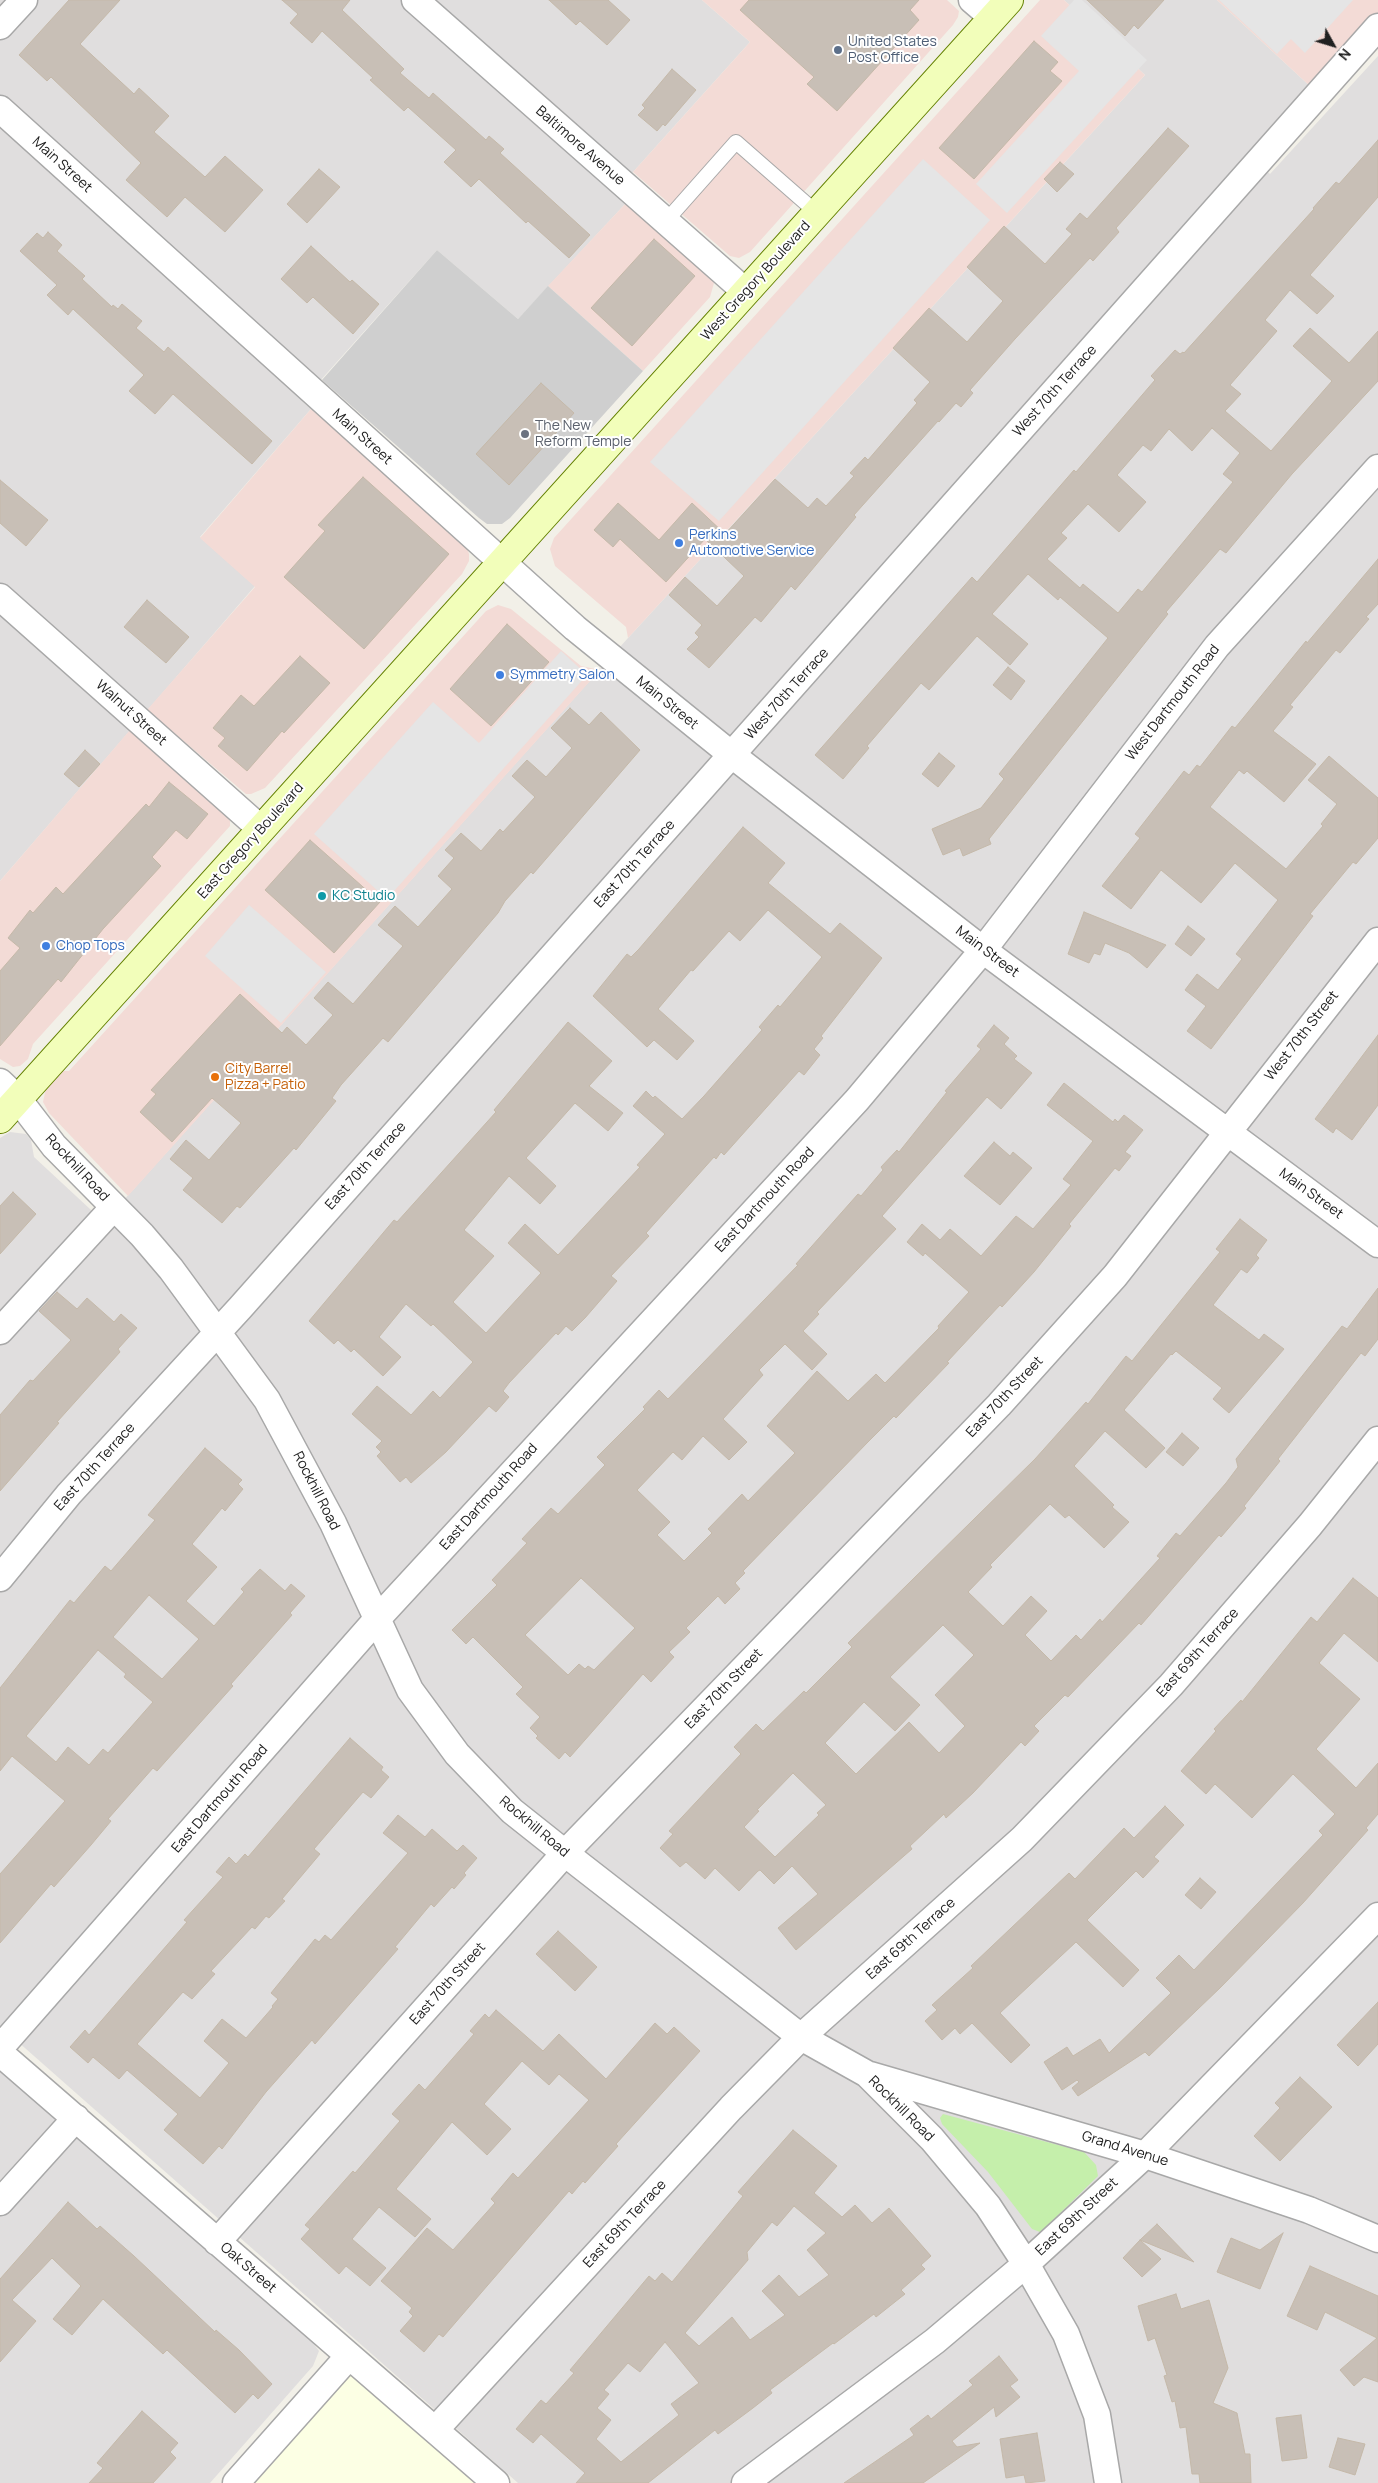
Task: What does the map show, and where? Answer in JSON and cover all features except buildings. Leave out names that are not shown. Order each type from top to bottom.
[{"type":"main road","name":"West Gregory Boulevard","points":[[502,562],[1001,9]]},
{"type":"main road","name":"East Gregory Boulevard","points":[[0,1118],[9,1090],[262,829],[502,562]]},
{"type":"street","points":[[0,26],[24,0]]},
{"type":"street","name":"Baltimore Avenue","points":[[415,0],[746,292]]},
{"type":"street","points":[[972,0],[1001,9]]},
{"type":"street","name":"West 70th Terrace","points":[[732,755],[1378,27]]},
{"type":"street","name":"Main Street","points":[[0,110],[574,628],[732,755],[983,950],[1378,1244]]},
{"type":"street","name":"West Dartmouth Road","points":[[983,950],[1217,646],[1378,468]]},
{"type":"street","name":"Walnut Street","points":[[0,596],[262,829]]},
{"type":"street","name":"East 70th Terrace","points":[[0,1578],[69,1494],[218,1333],[732,755]]},
{"type":"street","name":"West 70th Street","points":[[1227,1132],[1378,941]]},
{"type":"street","name":"East Dartmouth Road","points":[[0,2048],[378,1618],[857,1100],[983,950]]},
{"type":"street","name":"Rockhill Road","points":[[9,1090],[54,1146],[142,1235],[171,1270],[267,1400],[295,1448],[378,1618],[410,1690],[457,1754],[512,1811],[565,1853],[801,2037],[867,2074],[932,2139],[988,2206],[1026,2264],[1066,2334],[1096,2415],[1108,2483]]},
{"type":"street","name":"East 70th Street","points":[[217,2242],[565,1853],[999,1405],[1114,1276],[1227,1132]]},
{"type":"street","points":[[0,1331],[114,1207]]},
{"type":"street","name":"East 69th Terrace","points":[[436,2430],[731,2108],[801,2037],[1015,1846],[1171,1685],[1310,1525],[1378,1440]]},
{"type":"street","name":"East 69th Street","points":[[745,2483],[935,2342],[1026,2264],[1145,2155],[1378,1916]]},
{"type":"street","name":"Oak Street","points":[[0,2053],[496,2483]]},
{"type":"street","name":"Grand Avenue","points":[[867,2074],[1145,2155],[1309,2210],[1378,2239]]},
{"type":"street","points":[[0,2202],[76,2118]]},
{"type":"street","points":[[236,2483],[349,2356]]},
{"type":"lane","points":[[666,221],[736,142],[817,213]]},
{"type":"shaded area","points":[[0,0],[702,0],[750,42],[616,191],[627,202],[518,319],[437,250],[302,401],[311,409],[200,537],[255,586],[0,881]]},
{"type":"shaded area","points":[[702,0],[947,0],[959,11],[953,25],[750,252],[739,258],[730,256],[633,172],[750,42]]},
{"type":"shaded area","points":[[1040,0],[1064,0],[1145,75],[628,638],[626,627],[555,566],[550,549],[554,538]]},
{"type":"shaded area","points":[[1064,0],[1217,0],[1312,88],[1251,156],[1270,174],[1378,56],[1378,2483],[518,2483],[0,2026],[0,1138],[10,1132],[26,1134],[31,1140],[34,1157],[104,1222],[628,638],[1145,75]]},
{"type":"shaded area","points":[[1074,0],[1082,0],[1147,60],[1007,213],[976,184],[1079,71],[1041,36]]},
{"type":"shaded area","points":[[1217,0],[1378,0],[1378,15],[1312,88]]},
{"type":"shaded area","points":[[1219,0],[1353,0],[1305,53],[1291,39],[1277,54]]},
{"type":"shaded area","points":[[923,159],[990,220],[719,521],[650,462]]},
{"type":"shaded area","points":[[627,202],[711,277],[714,283],[710,297],[643,371],[548,286]]},
{"type":"shaded area","points":[[437,250],[518,319],[548,286],[643,371],[510,518],[502,524],[487,524],[479,518],[322,380]]},
{"type":"shaded area","points":[[311,409],[465,542],[469,561],[462,574],[265,788],[251,794],[246,794],[147,710],[255,587],[200,538]]},
{"type":"shaded area","points":[[498,605],[511,609],[581,666],[600,670],[128,1196],[49,1113],[43,1102],[46,1088],[60,1071],[69,1071],[486,611]]},
{"type":"shaded area","points":[[561,651],[587,675],[387,899],[314,834],[433,702],[479,743]]},
{"type":"shaded area","points":[[130,730],[225,813],[230,821],[230,826],[33,1044],[28,1059],[20,1066],[13,1067],[0,1059],[0,881]]},
{"type":"shaded area","points":[[249,905],[326,972],[281,1023],[205,956]]},
{"type":"shaded area","points":[[0,2067],[310,2339],[319,2351],[313,2366],[210,2483],[0,2483]]},
{"type":"shaded area","points":[[351,2368],[483,2483],[247,2483]]},
{"type":"green space","points":[[943,2114],[1084,2152],[1096,2165],[1098,2176],[1040,2232],[1032,2229],[988,2172],[942,2124],[940,2118]]},
{"type":"place","name":"United States Post Office","points":[[838,50]]},
{"type":"place","name":"The New Reform Temple","points":[[525,434]]},
{"type":"place","name":"Perkins Automotive Service","points":[[679,543]]},
{"type":"place","name":"Symmetry Salon","points":[[500,675]]},
{"type":"place","name":"KC Studio","points":[[322,896]]},
{"type":"place","name":"Chop Tops","points":[[46,946]]},
{"type":"place","name":"City Barrel Pizza + Patio","points":[[215,1077]]}]
